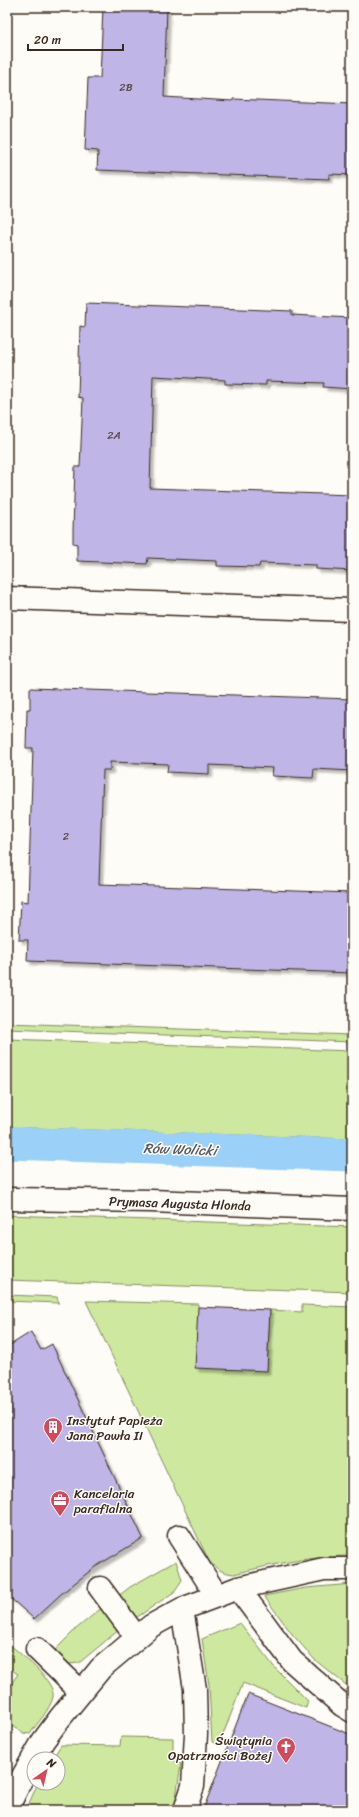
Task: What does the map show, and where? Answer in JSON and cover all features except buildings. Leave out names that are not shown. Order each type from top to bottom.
[{"type":"street","points":[[7,598],[352,610]]},
{"type":"street","name":"Prymasa Augusta Hlonda","points":[[7,1199],[151,1201],[352,1209]]},
{"type":"street","points":[[179,1536],[217,1596]]},
{"type":"street","points":[[7,1809],[23,1776],[43,1741],[81,1692],[102,1668],[151,1626],[182,1609],[238,1588],[324,1569],[352,1569]]},
{"type":"street","points":[[100,1588],[136,1638]]},
{"type":"street","points":[[238,1588],[292,1661],[342,1705],[352,1711]]},
{"type":"street","points":[[182,1609],[195,1688],[196,1734],[193,1786],[185,1810]]},
{"type":"street","points":[[37,1649],[81,1692]]},
{"type":"green space","points":[[7,1023],[352,1035],[352,1042],[7,1029]]},
{"type":"green space","points":[[7,1039],[352,1051],[352,1139],[7,1127]]},
{"type":"green space","points":[[7,1215],[352,1227],[352,1292],[7,1280]]},
{"type":"green space","points":[[7,1295],[57,1297],[59,1303],[7,1301]]},
{"type":"green space","points":[[86,1301],[198,1304],[198,1307],[267,1371],[270,1310],[302,1312],[302,1305],[352,1307],[352,1556],[322,1557],[293,1561],[234,1574],[223,1572],[212,1564],[209,1561]]},
{"type":"green space","points":[[176,1561],[182,1580],[174,1592],[133,1620],[117,1597],[130,1587]]},
{"type":"green space","points":[[352,1584],[352,1671],[346,1685],[315,1660],[292,1634],[264,1596],[306,1588]]},
{"type":"green space","points":[[104,1606],[120,1629],[79,1663],[69,1664],[53,1652],[76,1629]]},
{"type":"green space","points":[[240,1623],[275,1668],[308,1701],[306,1708],[243,1683],[219,1745],[212,1742],[209,1685],[202,1639]]},
{"type":"green space","points":[[7,1642],[43,1675],[52,1690],[53,1697],[49,1707],[30,1734],[23,1733],[7,1723],[7,1690],[18,1674],[7,1667]]},
{"type":"green space","points":[[121,1737],[173,1738],[173,1760],[181,1764],[174,1810],[26,1810],[34,1791],[66,1791],[66,1751],[57,1751],[61,1745],[120,1746]]},
{"type":"waterway","name":"Rów Wolicki","points":[[7,1143],[352,1155]]},
{"type":"place","name":"Instytut Papieża Jana Pawła II","points":[[53,1444]]},
{"type":"place","name":"Kancelaria parafialna","points":[[60,1517]]},
{"type":"place","name":"Świątynia Opatrzności Bożej","points":[[286,1764]]}]
